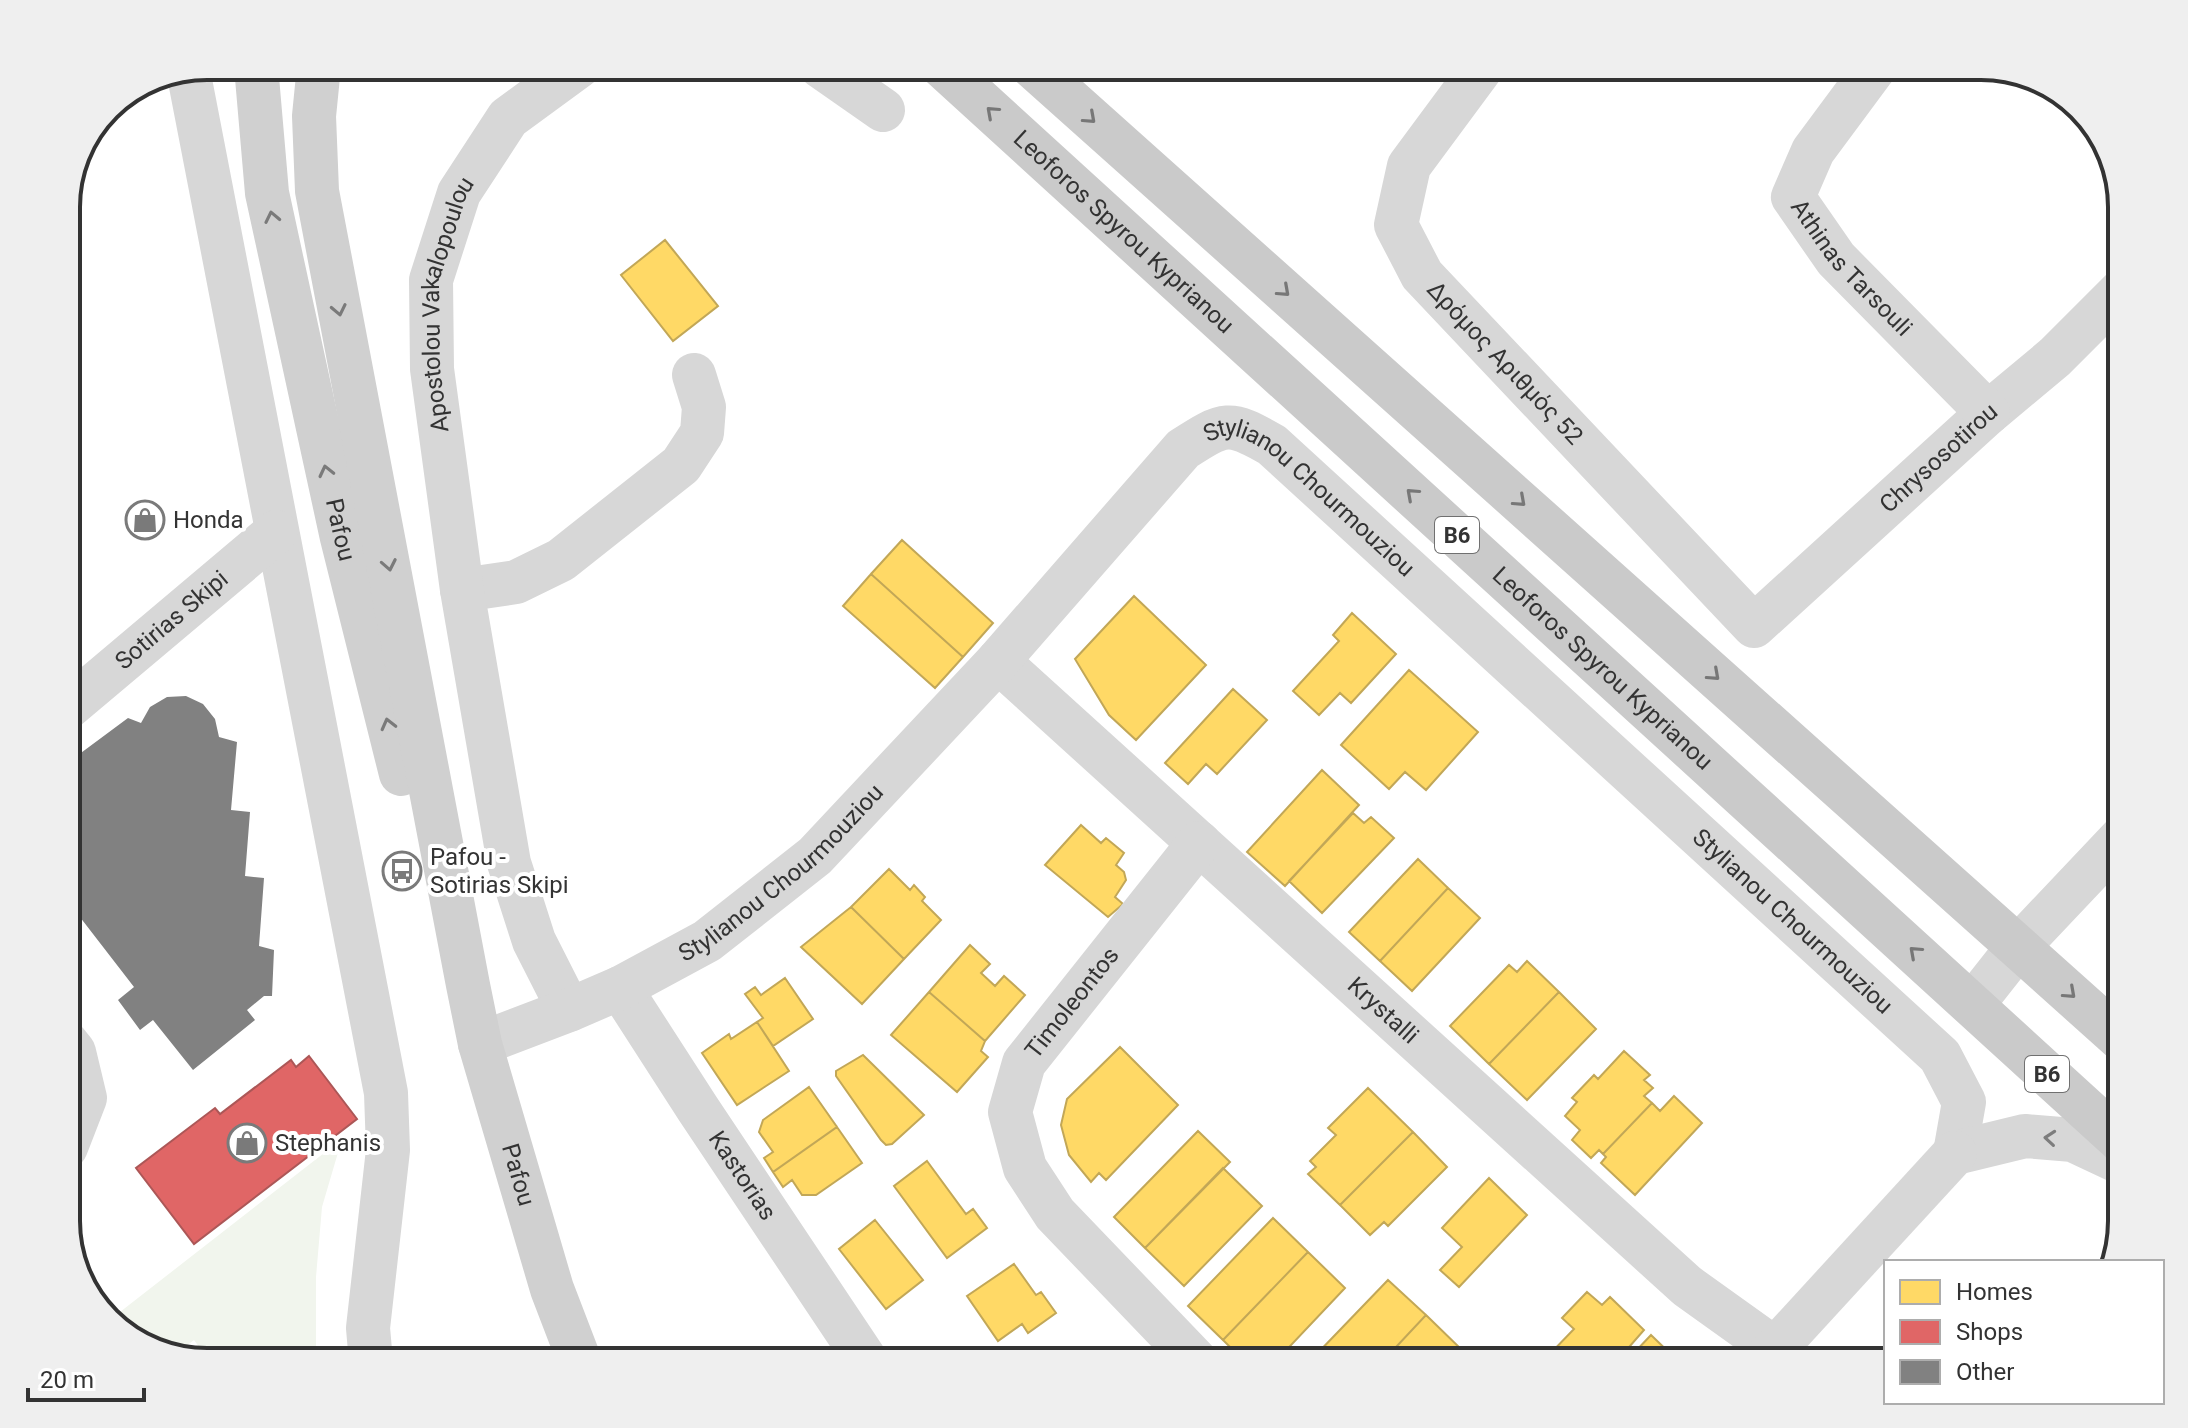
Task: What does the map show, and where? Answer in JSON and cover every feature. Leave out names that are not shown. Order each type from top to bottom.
[{"type":"main road","name":"Pafou","points":[[257,80],[267,193],[338,524],[416,836],[468,985]]},
{"type":"main road","name":"Pafou","points":[[318,80],[314,116],[317,191],[468,985],[480,1044],[552,1289],[575,1348]]},
{"type":"main road","name":"Leoforos Spyrou Kyprianou","points":[[957,80],[2108,1129]]},
{"type":"main road","points":[[1048,80],[2108,1027]]},
{"type":"street","name":"Apostolou Vakalopoulou","points":[[560,80],[508,118],[459,193],[431,280],[432,369],[462,590],[509,863],[534,941],[569,1010]]},
{"type":"street","points":[[840,80],[883,110]]},
{"type":"street","name":"Δρόμος Αριθμός 52","points":[[1473,80],[1409,166],[1396,225],[1422,275],[1754,626]]},
{"type":"street","name":"Athinas Tarsouli","points":[[1866,80],[1813,151],[1793,197],[1836,259],[1988,413]]},
{"type":"street","points":[[190,81],[386,1093],[388,1150],[368,1328],[370,1348]]},
{"type":"street","name":"Chrysosotirou","points":[[1754,626],[1988,413],[2055,357],[2108,304]]},
{"type":"street","points":[[462,590],[516,582],[561,560],[681,465],[702,433],[704,407],[694,375]]},
{"type":"street","name":"Stylianou Chourmouziou","points":[[480,1044],[620,988],[707,941],[815,856],[998,661],[1183,449],[1215,429],[1242,427],[1272,445],[1940,1056],[1964,1102],[1955,1153]]},
{"type":"street","name":"Sotirias Skipi","points":[[80,697],[276,532]]},
{"type":"street","name":"Krystalli","points":[[998,661],[1687,1286],[1760,1348]]},
{"type":"street","name":"Timoleontos","points":[[1184,1348],[1055,1214],[1025,1168],[1010,1112],[1024,1063],[1199,843]]},
{"type":"street","points":[[1973,1004],[2018,947],[2108,852]]},
{"type":"street","name":"Kastorias","points":[[620,988],[858,1348]]},
{"type":"street","points":[[80,1077],[85,1098],[80,1111]]},
{"type":"street","points":[[1776,1348],[1955,1153],[2025,1136],[2073,1140],[2108,1156]]},
{"type":"shaded area","points":[[342,1139],[322,1207],[316,1277],[316,1348],[207,1348],[199,1347],[194,1340],[182,1346],[151,1335],[119,1313]]},
{"type":"building: Homes","points":[[665,240],[718,306],[673,341],[621,275]]},
{"type":"building: Homes","points":[[902,540],[993,623],[963,657],[871,574]]},
{"type":"building: Homes","points":[[871,574],[963,657],[935,688],[843,606]]},
{"type":"building: Homes","points":[[1134,596],[1206,665],[1136,740],[1109,715],[1075,659]]},
{"type":"building: Homes","points":[[1352,613],[1396,654],[1351,703],[1340,693],[1319,715],[1293,691],[1339,641],[1333,635]]},
{"type":"building: Homes","points":[[1409,670],[1478,732],[1426,790],[1405,772],[1389,789],[1341,745]]},
{"type":"building: Homes","points":[[1233,689],[1267,720],[1217,774],[1206,764],[1188,784],[1165,763]]},
{"type":"building: Homes","points":[[1322,770],[1359,805],[1285,886],[1247,852]]},
{"type":"building: Homes","points":[[1353,813],[1364,823],[1371,817],[1394,838],[1322,913],[1289,881]]},
{"type":"building: Homes","points":[[1081,825],[1101,843],[1106,838],[1124,853],[1116,865],[1124,872],[1126,880],[1115,897],[1123,904],[1108,917],[1045,865]]},
{"type":"building: Homes","points":[[1418,859],[1448,888],[1380,961],[1349,932]]},
{"type":"building: Homes","points":[[889,869],[910,890],[914,885],[925,897],[922,901],[941,920],[904,959],[851,907]]},
{"type":"building: Homes","points":[[1448,888],[1480,918],[1412,991],[1380,961]]},
{"type":"building: Homes","points":[[851,907],[904,959],[862,1004],[801,947]]},
{"type":"building: Homes","points":[[970,945],[990,964],[981,973],[995,986],[1004,976],[1025,995],[985,1041],[929,992]]},
{"type":"building: Homes","points":[[1527,961],[1559,992],[1489,1064],[1450,1026],[1509,965],[1517,972]]},
{"type":"building: Homes","points":[[785,978],[813,1019],[773,1046],[757,1022],[763,1018],[745,994],[755,987],[761,995]]},
{"type":"building: Homes","points":[[929,992],[985,1041],[981,1051],[988,1057],[957,1092],[891,1035]]},
{"type":"building: Homes","points":[[1559,992],[1596,1029],[1527,1100],[1489,1064]]},
{"type":"building: Homes","points":[[757,1022],[789,1071],[737,1105],[702,1053],[729,1034],[731,1039]]},
{"type":"building: Homes","points":[[1120,1047],[1178,1105],[1106,1180],[1099,1173],[1091,1182],[1069,1155],[1061,1125],[1067,1099]]},
{"type":"building: Homes","points":[[1624,1051],[1650,1075],[1644,1080],[1653,1088],[1644,1096],[1652,1103],[1603,1154],[1599,1150],[1591,1158],[1572,1140],[1580,1130],[1565,1116],[1577,1102],[1572,1098],[1594,1075],[1598,1079]]},
{"type":"building: Homes","points":[[863,1055],[924,1115],[892,1144],[886,1145],[881,1140],[836,1076],[836,1071]]},
{"type":"building: Homes","points":[[809,1087],[837,1127],[773,1172],[764,1158],[773,1152],[759,1132],[763,1120]]},
{"type":"building: Homes","points":[[1368,1088],[1413,1132],[1340,1205],[1308,1174],[1316,1167],[1310,1161],[1336,1135],[1328,1128]]},
{"type":"building: Homes","points":[[1674,1096],[1702,1123],[1635,1195],[1601,1163],[1606,1157],[1603,1154],[1652,1103],[1660,1111]]},
{"type":"building: Homes","points":[[837,1127],[862,1163],[816,1195],[802,1195],[792,1180],[783,1187],[773,1172]]},
{"type":"building: Homes","points":[[1198,1131],[1230,1162],[1145,1248],[1114,1217]]},
{"type":"building: Homes","points":[[1413,1132],[1447,1167],[1388,1226],[1384,1222],[1370,1235],[1340,1205]]},
{"type":"building: Homes","points":[[927,1161],[966,1214],[973,1209],[987,1228],[947,1258],[894,1186]]},
{"type":"building: Homes","points":[[1223,1168],[1262,1206],[1184,1286],[1145,1248]]},
{"type":"building: Homes","points":[[1489,1178],[1527,1215],[1459,1287],[1440,1270],[1462,1247],[1442,1228]]},
{"type":"building: Homes","points":[[1273,1218],[1308,1252],[1223,1340],[1188,1306]]},
{"type":"building: Homes","points":[[875,1220],[923,1280],[886,1309],[839,1249]]},
{"type":"building: Homes","points":[[1308,1252],[1345,1288],[1288,1348],[1231,1348],[1223,1340]]},
{"type":"building: Homes","points":[[1014,1264],[1036,1295],[1041,1292],[1056,1313],[1028,1333],[1022,1324],[998,1341],[967,1296]]},
{"type":"building: Homes","points":[[1388,1280],[1426,1315],[1395,1348],[1323,1348]]},
{"type":"building: Homes","points":[[1587,1292],[1602,1305],[1610,1297],[1644,1330],[1628,1348],[1556,1348],[1574,1329],[1562,1318]]},
{"type":"building: Homes","points":[[1426,1315],[1460,1348],[1395,1348]]},
{"type":"building: Homes","points":[[1651,1335],[1664,1348],[1639,1348]]},
{"type":"building: Shops","name":"Stephanis","points":[[309,1056],[357,1119],[194,1244],[136,1168],[215,1108],[220,1114],[291,1060],[296,1067]]},
{"type":"building: Other","points":[[186,696],[203,704],[215,719],[219,737],[237,742],[231,810],[250,812],[245,876],[264,878],[259,946],[274,950],[272,996],[264,996],[247,1010],[255,1020],[193,1070],[153,1020],[140,1030],[118,1000],[134,987],[80,917],[80,754],[128,718],[141,723],[150,707],[167,697]]},
{"type":"place","name":"Honda","points":[[145,520]]},
{"type":"place","name":"Pafou - Sotirias Skipi","points":[[402,871]]},
{"type":"place","name":"Stephanis","points":[[247,1143]]}]
